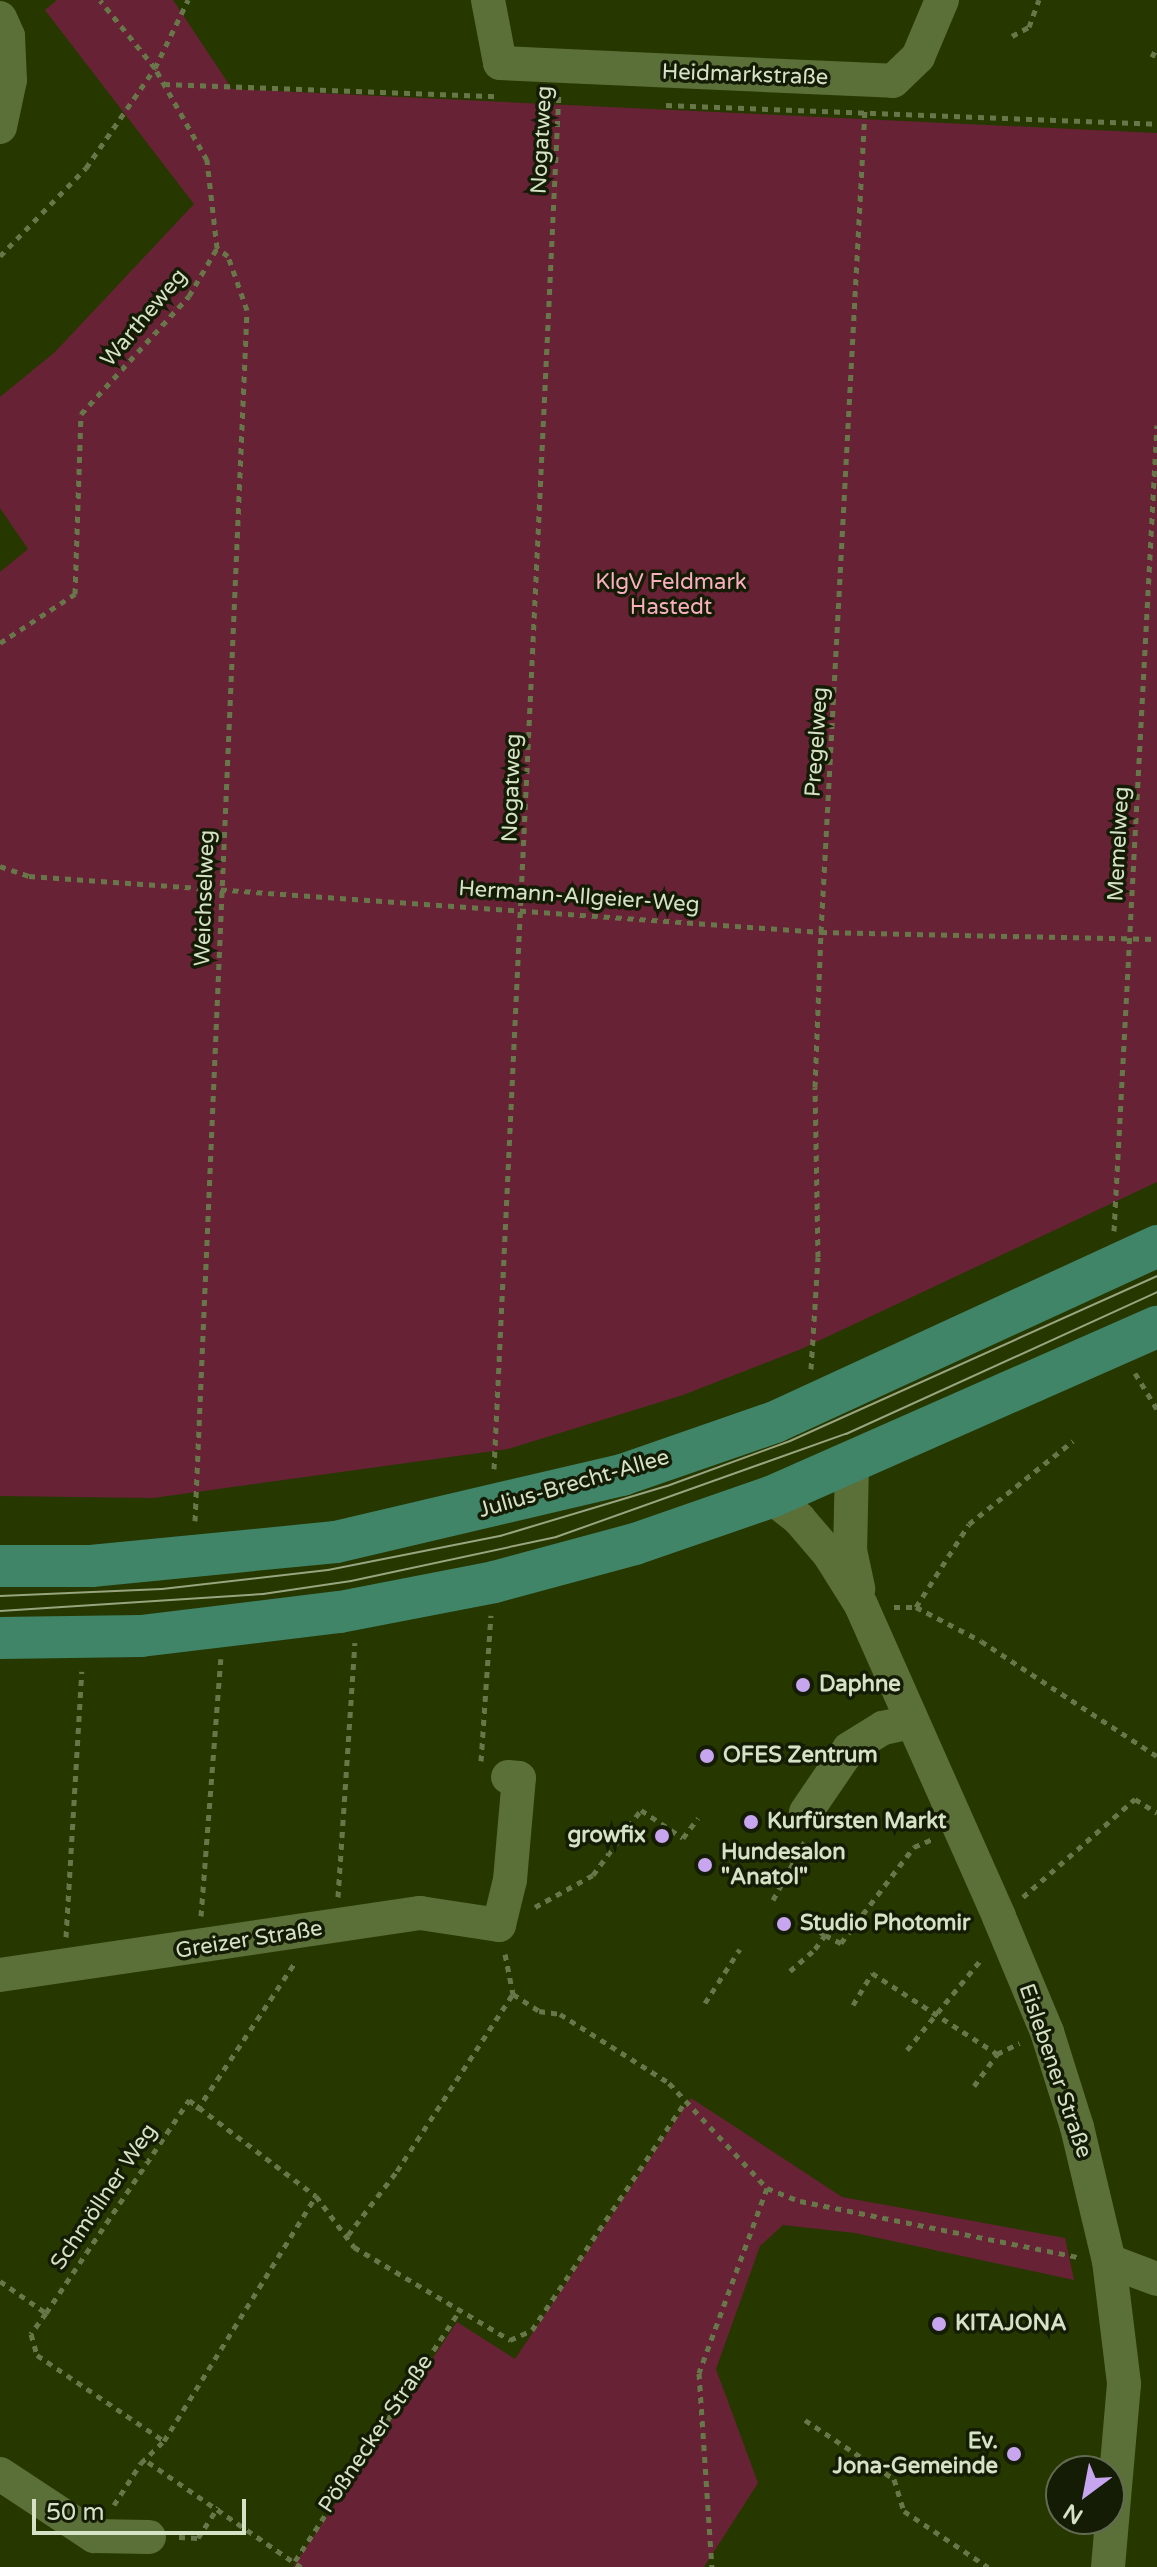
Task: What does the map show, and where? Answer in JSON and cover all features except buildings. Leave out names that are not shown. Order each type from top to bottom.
[{"type":"main road","name":"Julius-Brecht-Allee","points":[[0,1566],[195,1557],[336,1542],[492,1509],[622,1475],[808,1407],[1157,1246]]},
{"type":"main road","points":[[0,1638],[85,1638],[223,1626],[359,1608],[494,1582],[635,1544],[771,1497],[852,1465],[1157,1327]]},
{"type":"street","name":"Heidmarkstraße","points":[[488,0],[500,63],[893,81],[918,57],[942,0]]},
{"type":"street","points":[[0,18],[8,36],[10,80],[0,127]]},
{"type":"street","name":"Eislebener Straße","points":[[852,1465],[850,1550],[861,1605]]},
{"type":"street","name":"Eislebener Straße","points":[[771,1497],[799,1519],[829,1554],[861,1605],[1047,2032],[1077,2127],[1109,2261],[1124,2384],[1108,2567]]},
{"type":"street","points":[[806,1812],[849,1749],[883,1728],[911,1722]]},
{"type":"street","points":[[499,1925],[510,1880],[519,1778],[508,1777]]},
{"type":"street","name":"Greizer Straße","points":[[0,1975],[197,1949],[420,1913],[499,1925]]},
{"type":"street","points":[[1109,2261],[1157,2279]]},
{"type":"street","points":[[0,2474],[94,2536],[149,2537]]},
{"type":"path","points":[[100,0],[155,68],[207,160],[217,248]]},
{"type":"path","points":[[0,256],[86,168],[155,68],[188,0]]},
{"type":"path","points":[[1012,36],[1029,27],[1039,0]]},
{"type":"path","points":[[1152,57],[1157,47]]},
{"type":"path","name":"Nogatweg","points":[[492,1509],[562,68]]},
{"type":"path","name":"Pregelweg","points":[[808,1407],[818,1257],[815,1087],[821,932],[867,79]]},
{"type":"path","name":"Wartheweg","points":[[0,643],[75,594],[81,414],[189,296],[217,248]]},
{"type":"path","name":"Weichselweg","points":[[195,1557],[247,310],[228,256],[217,248]]},
{"type":"path","name":"Memelweg","points":[[1116,1265],[1118,1112],[1157,425]]},
{"type":"path","name":"Hermann-Allgeier-Weg","points":[[0,866],[29,876],[222,891],[523,907],[821,932],[1157,939]]},
{"type":"path","points":[[916,1607],[969,1524],[1073,1441]]},
{"type":"path","points":[[494,1582],[481,1775],[508,1777]]},
{"type":"path","points":[[861,1605],[916,1607],[981,1641],[1157,1756]]},
{"type":"path","points":[[359,1608],[327,1928],[197,2110],[316,2196],[354,2247],[510,2340],[532,2330],[686,2101]]},
{"type":"path","points":[[197,1949],[223,1626]]},
{"type":"path","points":[[64,1966],[85,1638]]},
{"type":"path","points":[[907,2050],[1002,1924],[1135,1799],[1157,1813]]},
{"type":"path","points":[[348,2235],[397,2171],[513,1994],[499,1925],[593,1875],[641,1810],[683,1838],[698,1818]]},
{"type":"path","points":[[773,1900],[812,1826],[806,1812]]},
{"type":"path","points":[[790,1971],[823,1933],[841,1943],[914,1847],[959,1827]]},
{"type":"path","points":[[705,2003],[740,1949]]},
{"type":"path","points":[[853,2005],[872,1973],[997,2054]]},
{"type":"path","points":[[513,1994],[539,2011],[560,2014],[669,2083],[767,2188],[800,2201],[1109,2261]]},
{"type":"path","points":[[974,2086],[997,2054],[1047,2032]]},
{"type":"path","name":"Schmöllner Weg","points":[[164,2441],[37,2355],[31,2334],[189,2100],[197,2110]]},
{"type":"path","points":[[712,2567],[699,2373],[767,2188]]},
{"type":"path","points":[[148,2462],[316,2196]]},
{"type":"path","points":[[0,2281],[46,2313]]},
{"type":"path","name":"Pößnecker Straße","points":[[295,2561],[303,2542],[460,2310]]},
{"type":"path","points":[[805,2420],[894,2479],[904,2511],[988,2567]]},
{"type":"path","points":[[94,2536],[141,2463],[148,2462],[218,2507],[301,2567]]},
{"type":"path","points":[[149,2537],[198,2538],[218,2507]]},
{"type":"green space","name":"KlgV Feldmark Hastedt","points":[[57,0],[173,0],[232,89],[1157,133],[1157,1182],[799,1350],[683,1395],[508,1449],[153,1498],[0,1496],[0,572],[28,549],[0,508],[0,397],[55,352],[194,204],[45,10]]},
{"type":"green space","points":[[691,2098],[842,2197],[1065,2238],[1074,2280],[855,2233],[783,2225],[760,2246],[716,2369],[758,2483],[704,2567],[293,2567],[457,2322],[515,2359]]},
{"type":"tram line","points":[[0,1596],[162,1589],[328,1570],[500,1536],[667,1486],[790,1441],[1157,1276]]},
{"type":"tram line","points":[[0,1611],[263,1594],[351,1581],[556,1537],[846,1434],[1157,1292]]},
{"type":"place","name":"Daphne","points":[[803,1685]]},
{"type":"place","name":"OFES Zentrum","points":[[707,1756]]},
{"type":"place","name":"Kurfürsten Markt","points":[[751,1822]]},
{"type":"place","name":"growfix","points":[[662,1836]]},
{"type":"place","name":"Hundesalon \"Anatol\"","points":[[705,1865]]},
{"type":"place","name":"Studio Photomir","points":[[784,1924]]},
{"type":"place","name":"KITAJONA","points":[[939,2324]]},
{"type":"place","name":"Ev. Jona-Gemeinde","points":[[1014,2454]]}]
